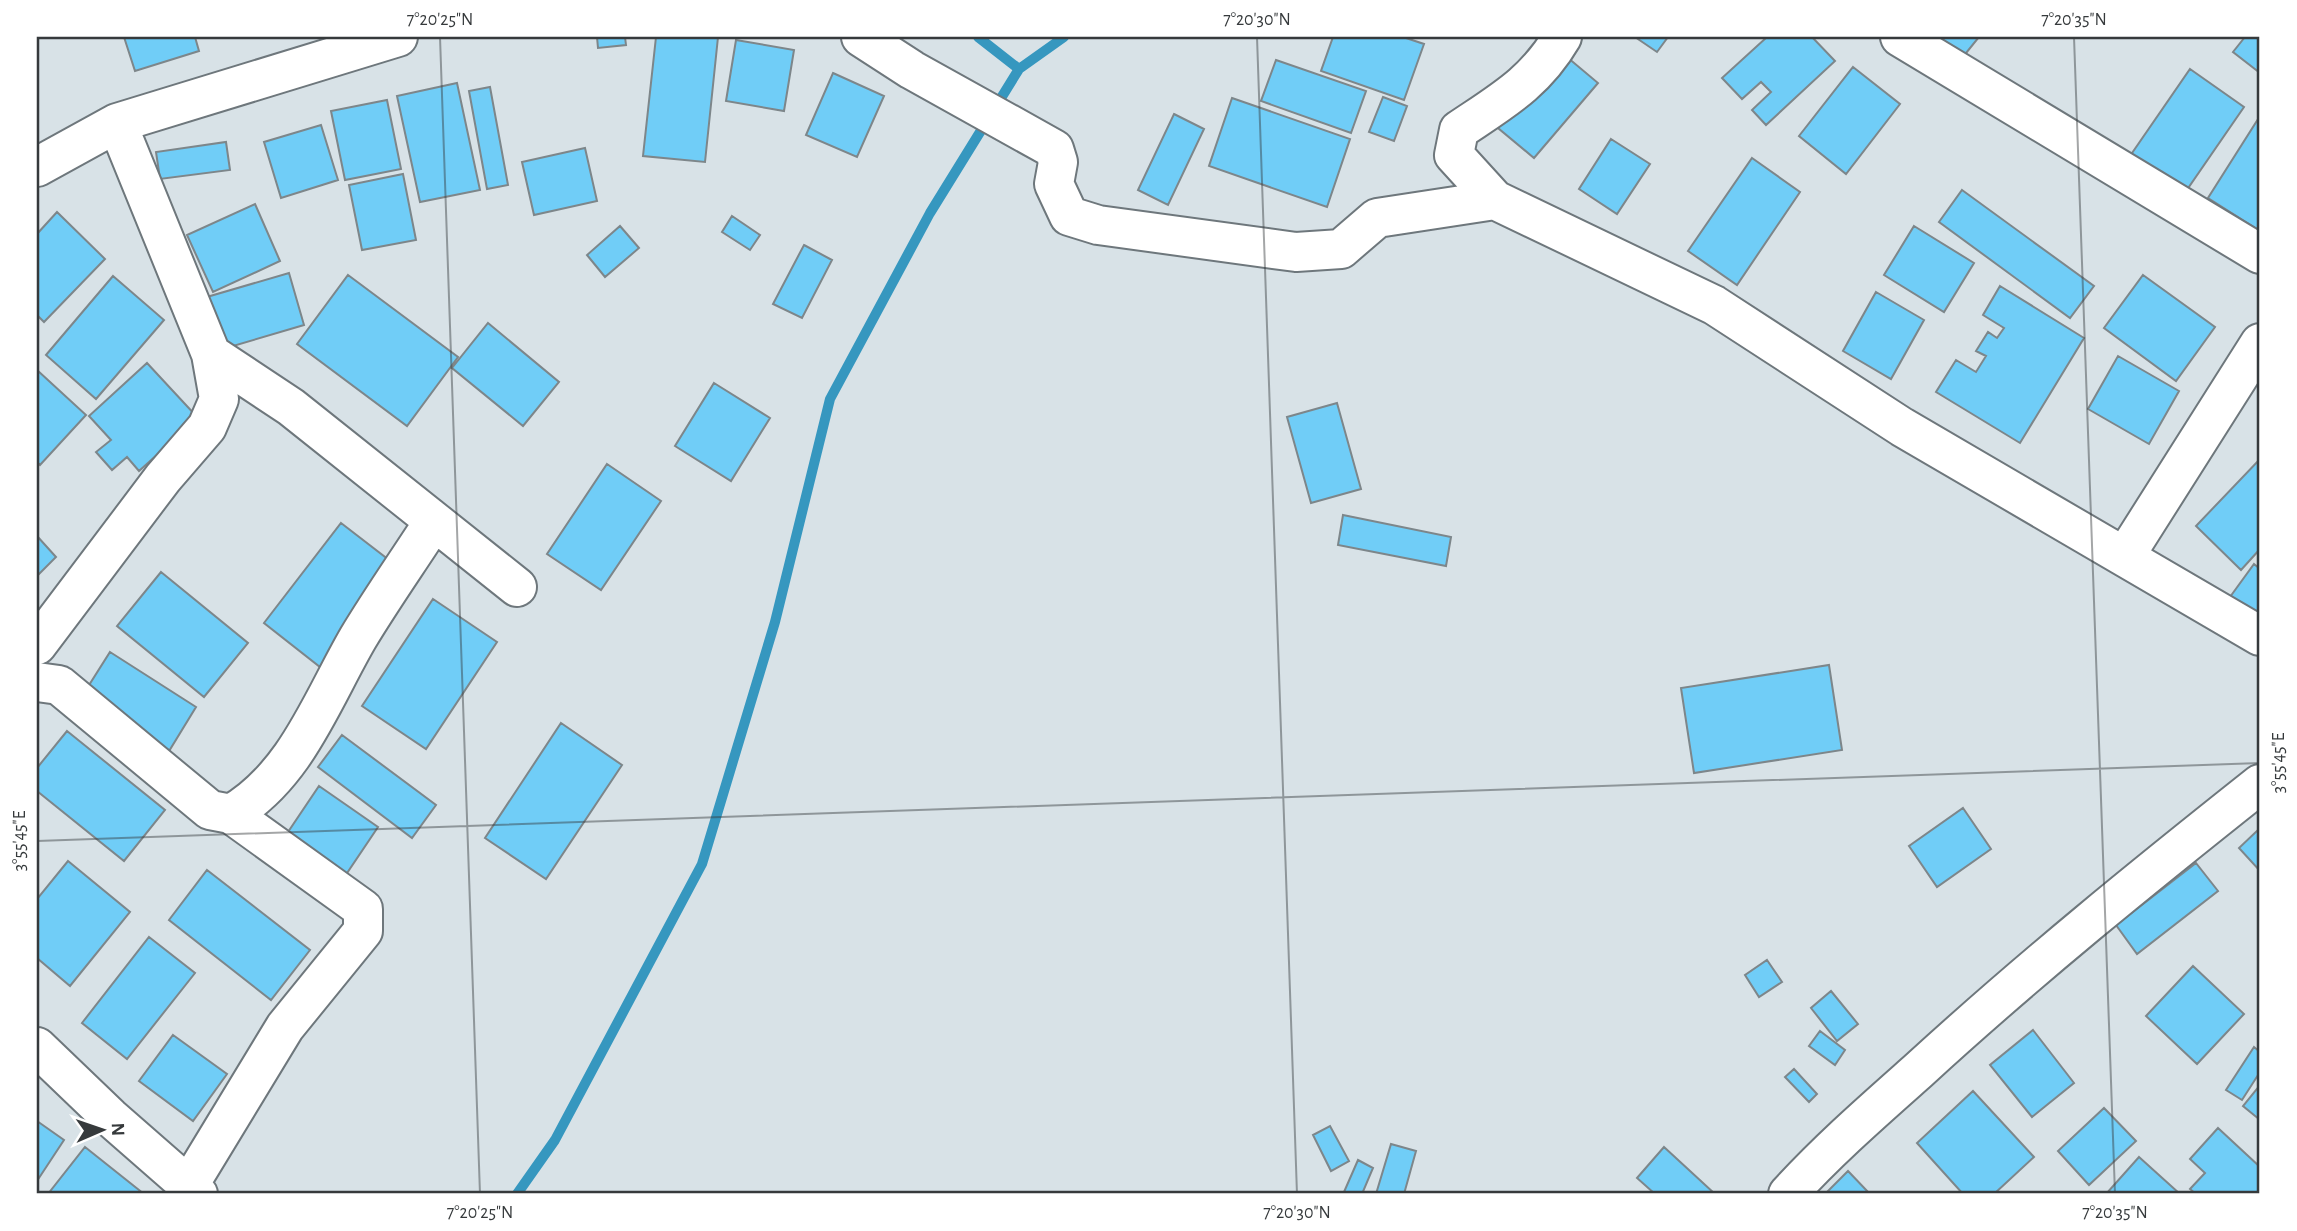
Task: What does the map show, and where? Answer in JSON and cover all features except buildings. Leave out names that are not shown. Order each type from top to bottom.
[{"type":"street","points":[[37,167],[117,122],[398,37]]},
{"type":"street","points":[[861,37],[1055,149],[1058,162],[1054,184],[1069,216],[1098,225],[1296,252],[1341,249],[1377,218],[1495,200]]},
{"type":"street","points":[[1562,37],[1546,63],[1510,98],[1459,130],[1454,155],[1495,200],[1714,305],[1902,428],[2260,636]]},
{"type":"street","points":[[1899,37],[2260,254]]},
{"type":"street","points":[[37,645],[163,478],[207,427],[219,399],[211,354],[117,122]]},
{"type":"street","points":[[2124,556],[2260,343]]},
{"type":"street","points":[[211,354],[291,407],[517,587]]},
{"type":"street","points":[[207,427],[245,412],[291,407]]},
{"type":"street","points":[[231,814],[250,802],[291,759],[359,636],[434,521]]},
{"type":"street","points":[[37,682],[59,685],[210,810],[231,814],[363,909],[363,931],[285,1027],[194,1190],[110,1117],[37,1047]]},
{"type":"street","points":[[1788,1194],[1948,1043],[2125,891],[2260,784]]},
{"type":"waterway","points":[[978,37],[1019,69]]},
{"type":"waterway","points":[[517,1194],[555,1140],[702,864],[775,622],[830,399],[930,213],[1019,69],[1064,37]]}]
